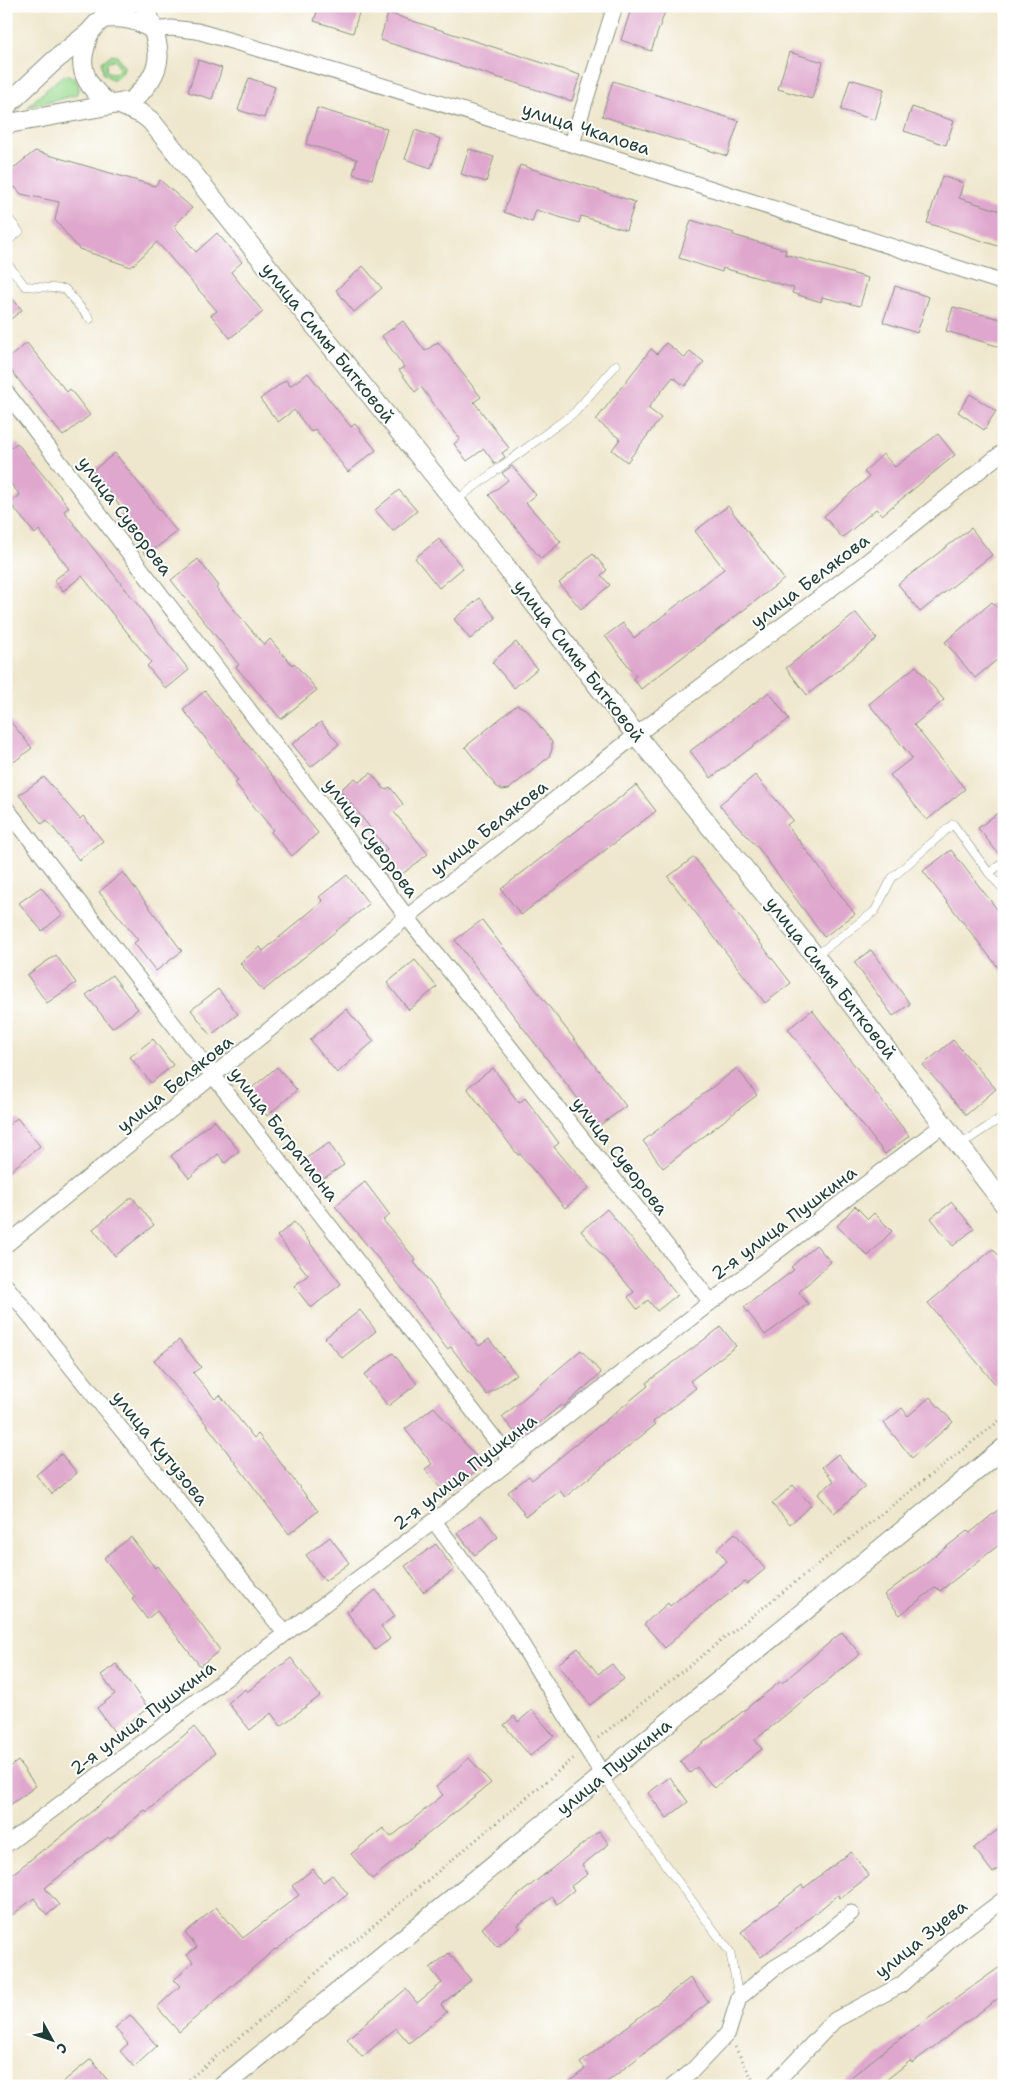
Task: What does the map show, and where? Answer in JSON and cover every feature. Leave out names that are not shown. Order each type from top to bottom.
[{"type":"street","points":[[6,124],[132,101],[144,89],[156,72],[159,54],[145,6]]},
{"type":"street","points":[[572,143],[615,6]]},
{"type":"street","points":[[151,121],[142,114],[114,104],[94,92],[87,82],[82,65],[82,55],[90,32],[105,10],[143,23],[153,30]]},
{"type":"street","name":"улица Чкалова","points":[[153,30],[171,28],[197,30],[346,73],[572,143],[1004,283]]},
{"type":"street","points":[[6,106],[54,61],[90,32]]},
{"type":"street","points":[[144,89],[146,107],[151,121]]},
{"type":"street","name":"улица Симы Битковой","points":[[151,121],[455,501],[636,735],[815,956],[1004,1204]]},
{"type":"street","name":"улица Суворова","points":[[6,392],[407,917],[711,1302]]},
{"type":"street","name":"улица Белякова","points":[[6,1245],[216,1076],[407,917],[636,735],[864,564],[1004,451]]},
{"type":"street","name":"улица Багратиона","points":[[6,808],[216,1076],[511,1460]]},
{"type":"street","name":"2-я улица Пушкина","points":[[6,1845],[434,1521],[711,1302],[943,1125]]},
{"type":"street","name":"улица Кутузова","points":[[6,1286],[285,1633]]},
{"type":"street","name":"улица Пушкина","points":[[223,2086],[1004,1448]]},
{"type":"street","points":[[434,1521],[506,1619],[603,1775]]},
{"type":"street","name":"улица Зуева","points":[[772,2086],[835,2020],[901,1985],[954,1936],[1004,1899]]},
{"type":"street","points":[[673,2086],[691,2072],[728,2034],[739,1998],[774,1968],[816,1943],[851,1913]]},
{"type":"lane","points":[[6,215],[19,232],[6,242]]},
{"type":"lane","points":[[6,262],[25,286],[64,289],[90,319]]},
{"type":"lane","points":[[455,501],[575,412],[616,365]]},
{"type":"lane","points":[[815,956],[875,911],[892,878],[953,824],[1004,890]]},
{"type":"lane","points":[[989,873],[1004,862]]},
{"type":"lane","points":[[959,1146],[1004,1116]]},
{"type":"lane","points":[[603,1775],[634,1821],[730,1952],[739,1998]]},
{"type":"path","points":[[728,2034],[756,2086]]},
{"type":"green space","points":[[111,55],[117,56],[124,66],[123,72],[114,80],[103,74],[102,62]],"holes":[[[115,60],[120,68],[114,74],[106,71],[107,63]]]},
{"type":"green space","points":[[68,75],[75,78],[79,87],[76,95],[27,107],[62,76]]},
{"type":"building","points":[[319,6],[361,6],[353,33],[314,21]]},
{"type":"building","points":[[632,6],[667,6],[651,51],[621,40]]},
{"type":"building","points":[[388,13],[580,75],[572,101],[380,40]]},
{"type":"building","points":[[789,52],[823,62],[812,99],[778,89]]},
{"type":"building","points":[[198,60],[222,68],[212,99],[188,92]]},
{"type":"building","points":[[249,78],[275,87],[264,118],[238,110]]},
{"type":"building","points":[[850,79],[884,89],[875,120],[841,110]]},
{"type":"building","points":[[613,81],[739,121],[727,156],[602,116]]},
{"type":"building","points":[[912,107],[954,121],[946,145],[904,131]]},
{"type":"building","points":[[317,108],[387,129],[372,179],[353,174],[357,159],[306,144]]},
{"type":"building","points":[[415,130],[441,139],[431,168],[405,159]]},
{"type":"building","points":[[469,149],[494,157],[486,182],[461,174]]},
{"type":"building","points":[[35,151],[155,186],[160,180],[192,208],[174,226],[196,252],[217,233],[242,262],[231,272],[263,312],[230,338],[211,315],[217,311],[157,242],[131,267],[79,249],[55,220],[59,202],[21,194],[15,187],[6,194],[6,174]]},
{"type":"building","points":[[520,165],[635,202],[626,230],[581,216],[579,223],[536,210],[532,222],[504,212]]},
{"type":"building","points":[[942,176],[963,183],[959,198],[1004,212],[1004,248],[927,223]]},
{"type":"building","points":[[691,220],[734,233],[733,235],[786,250],[785,254],[868,278],[860,306],[822,297],[821,302],[792,293],[794,288],[723,268],[722,272],[679,258]]},
{"type":"building","points":[[363,266],[382,288],[354,312],[336,290]]},
{"type":"building","points":[[895,286],[929,297],[917,333],[883,322]]},
{"type":"building","points":[[6,291],[22,310],[6,323]]},
{"type":"building","points":[[953,307],[1004,320],[1004,348],[946,331]]},
{"type":"building","points":[[403,321],[425,351],[438,342],[481,397],[474,402],[509,448],[502,453],[505,457],[495,464],[484,449],[467,461],[454,444],[460,439],[421,387],[415,392],[399,370],[404,367],[382,336]]},
{"type":"building","points":[[27,343],[67,392],[70,389],[90,415],[63,436],[6,364],[6,360]]},
{"type":"building","points":[[666,343],[685,358],[690,351],[704,362],[685,386],[673,377],[648,408],[661,418],[627,462],[612,450],[620,439],[596,420],[651,349],[657,354]]},
{"type":"building","points":[[308,373],[351,427],[355,424],[376,450],[348,472],[315,429],[311,432],[294,410],[278,422],[260,399],[286,380],[290,386]]},
{"type":"building","points":[[970,394],[996,411],[984,430],[958,412]]},
{"type":"building","points":[[938,434],[955,455],[882,515],[876,509],[842,538],[824,516],[869,477],[864,472],[883,454],[895,467]]},
{"type":"building","points":[[17,443],[69,507],[64,511],[189,670],[166,689],[147,666],[151,662],[82,576],[63,591],[54,580],[69,569],[39,530],[35,534],[10,503],[20,495],[6,478],[6,452]]},
{"type":"building","points":[[115,453],[177,532],[146,555],[118,518],[125,512],[92,471]]},
{"type":"building","points":[[512,466],[536,495],[526,503],[561,542],[541,559],[489,495],[508,480],[502,473]]},
{"type":"building","points":[[399,490],[417,511],[393,531],[375,510]]},
{"type":"building","points":[[728,506],[784,579],[641,689],[633,678],[636,676],[605,636],[623,623],[634,638],[724,569],[695,531]]},
{"type":"building","points":[[971,528],[992,555],[920,612],[898,584]]},
{"type":"building","points":[[439,539],[463,568],[439,588],[415,558]]},
{"type":"building","points":[[593,554],[607,570],[601,575],[610,585],[581,609],[559,583]]},
{"type":"building","points":[[198,559],[219,586],[216,588],[264,645],[270,639],[317,690],[281,719],[236,667],[239,665],[171,580]]},
{"type":"building","points":[[480,598],[496,618],[470,639],[454,619]]},
{"type":"building","points":[[992,602],[1004,615],[1004,654],[975,678],[945,642]]},
{"type":"building","points":[[856,613],[877,639],[807,695],[786,668]]},
{"type":"building","points":[[516,642],[537,669],[514,688],[492,662]]},
{"type":"building","points":[[916,666],[944,700],[914,725],[965,789],[927,820],[890,775],[912,758],[869,704]]},
{"type":"building","points":[[205,691],[318,833],[292,856],[271,832],[273,830],[235,783],[238,781],[183,709]]},
{"type":"building","points":[[769,692],[789,719],[711,778],[690,751]]},
{"type":"building","points":[[517,705],[527,710],[552,742],[552,749],[549,757],[509,789],[502,790],[496,786],[465,747]]},
{"type":"building","points":[[6,716],[32,748],[6,768]]},
{"type":"building","points":[[321,722],[339,744],[311,767],[292,744]]},
{"type":"building","points":[[371,773],[385,790],[390,787],[403,804],[394,812],[428,854],[401,875],[383,852],[387,849],[340,790],[355,778],[359,782]]},
{"type":"building","points":[[755,775],[793,820],[787,825],[855,914],[824,937],[759,849],[719,805]]},
{"type":"building","points":[[44,777],[80,819],[83,816],[103,841],[79,860],[47,820],[42,824],[19,795]]},
{"type":"building","points":[[636,785],[656,811],[521,915],[501,889]]},
{"type":"building","points":[[1004,808],[1004,856],[1001,857],[978,828]]},
{"type":"building","points":[[951,850],[1004,918],[1004,975],[923,871]]},
{"type":"building","points":[[694,857],[791,983],[765,1003],[668,877]]},
{"type":"building","points":[[123,872],[182,951],[156,971],[134,943],[138,940],[99,892]]},
{"type":"building","points":[[347,875],[369,904],[263,991],[240,963],[260,947],[263,951],[323,901],[319,897]]},
{"type":"building","points":[[41,887],[62,915],[42,931],[19,903]]},
{"type":"building","points":[[482,920],[626,1106],[599,1126],[455,940]]},
{"type":"building","points":[[871,950],[910,1004],[893,1016],[854,962]]},
{"type":"building","points":[[56,955],[76,983],[47,1003],[27,975]]},
{"type":"building","points":[[415,960],[437,987],[409,1010],[387,983]]},
{"type":"building","points":[[112,975],[138,1009],[112,1028],[86,995]]},
{"type":"building","points":[[218,989],[238,1014],[211,1035],[191,1010]]},
{"type":"building","points":[[346,1009],[374,1041],[337,1073],[310,1040]]},
{"type":"building","points":[[812,1010],[909,1136],[885,1154],[788,1029]]},
{"type":"building","points":[[153,1039],[173,1065],[151,1083],[130,1057]]},
{"type":"building","points":[[953,1040],[996,1089],[966,1115],[923,1065]]},
{"type":"building","points":[[277,1067],[297,1090],[267,1116],[247,1092]]},
{"type":"building","points":[[493,1068],[519,1103],[525,1098],[559,1143],[554,1147],[589,1188],[565,1208],[520,1154],[518,1155],[467,1088]]},
{"type":"building","points":[[737,1068],[757,1095],[663,1168],[643,1141]]},
{"type":"building","points":[[17,1118],[40,1146],[6,1175],[6,1127]]},
{"type":"building","points":[[214,1120],[239,1151],[225,1163],[218,1154],[189,1178],[171,1156]]},
{"type":"building","points":[[329,1143],[344,1165],[318,1182],[303,1160]]},
{"type":"building","points":[[365,1182],[390,1215],[383,1220],[416,1260],[414,1262],[479,1346],[489,1339],[516,1374],[487,1395],[451,1347],[447,1349],[394,1278],[335,1206]]},
{"type":"building","points":[[132,1197],[154,1225],[115,1256],[93,1229]]},
{"type":"building","points":[[952,1202],[974,1229],[953,1246],[931,1218]]},
{"type":"building","points":[[855,1206],[868,1219],[874,1213],[892,1231],[868,1256],[837,1226]]},
{"type":"building","points":[[607,1209],[677,1295],[657,1311],[648,1300],[637,1309],[628,1297],[634,1292],[581,1231]]},
{"type":"building","points":[[294,1222],[341,1284],[311,1308],[294,1286],[308,1275],[277,1236]]},
{"type":"building","points":[[816,1245],[831,1262],[799,1292],[808,1304],[765,1335],[744,1307],[794,1270],[791,1267]]},
{"type":"building","points":[[993,1249],[1004,1262],[1004,1379],[996,1385],[928,1303]]},
{"type":"building","points":[[360,1310],[376,1331],[342,1358],[325,1338]]},
{"type":"building","points":[[721,1327],[736,1346],[690,1381],[696,1388],[653,1422],[655,1425],[565,1497],[560,1491],[526,1516],[508,1492],[529,1476],[532,1480],[648,1386],[646,1383]]},
{"type":"building","points":[[179,1340],[201,1367],[193,1373],[215,1399],[220,1395],[254,1438],[258,1434],[318,1511],[289,1534],[197,1412],[154,1360]]},
{"type":"building","points":[[581,1350],[601,1373],[563,1407],[561,1405],[520,1439],[502,1417]]},
{"type":"building","points":[[393,1353],[417,1384],[388,1406],[364,1375]]},
{"type":"building","points":[[930,1397],[953,1422],[912,1458],[884,1423],[902,1408],[908,1416]]},
{"type":"building","points":[[434,1407],[483,1465],[446,1495],[425,1469],[432,1464],[405,1429]]},
{"type":"building","points":[[61,1454],[77,1473],[52,1494],[36,1475]]},
{"type":"building","points":[[838,1454],[865,1487],[834,1513],[818,1494],[834,1481],[822,1467]]},
{"type":"building","points":[[793,1485],[811,1505],[790,1524],[772,1504]]},
{"type":"building","points":[[1004,1505],[1004,1541],[940,1591],[936,1587],[900,1615],[884,1595],[967,1531],[970,1533]]},
{"type":"building","points":[[481,1515],[498,1537],[475,1555],[457,1533]]},
{"type":"building","points":[[735,1533],[765,1569],[747,1584],[744,1582],[688,1626],[665,1648],[644,1624],[668,1603],[670,1606],[727,1561],[717,1549]]},
{"type":"building","points":[[131,1537],[155,1568],[157,1566],[220,1650],[200,1666],[157,1611],[147,1619],[132,1599],[135,1597],[104,1558]]},
{"type":"building","points":[[330,1537],[349,1563],[325,1581],[306,1555]]},
{"type":"building","points":[[436,1544],[454,1570],[423,1592],[405,1566]]},
{"type":"building","points":[[376,1590],[395,1616],[381,1626],[390,1639],[375,1650],[347,1612]]},
{"type":"building","points":[[842,1632],[860,1654],[755,1740],[762,1749],[714,1788],[697,1767],[690,1773],[680,1761],[781,1681],[782,1683]]},
{"type":"building","points":[[578,1648],[598,1674],[612,1664],[624,1679],[590,1705],[558,1664]]},
{"type":"building","points":[[291,1658],[320,1696],[281,1726],[271,1713],[250,1730],[228,1703],[245,1689],[247,1692]]},
{"type":"building","points":[[116,1664],[148,1708],[115,1733],[97,1708],[115,1694],[101,1675]]},
{"type":"building","points":[[532,1710],[554,1736],[530,1756],[504,1725],[514,1716],[518,1722]]},
{"type":"building","points":[[194,1727],[215,1753],[147,1812],[145,1810],[110,1839],[108,1837],[45,1888],[59,1905],[47,1915],[34,1898],[6,1920],[6,1879],[45,1850]]},
{"type":"building","points":[[469,1758],[491,1783],[372,1879],[351,1854],[383,1828],[391,1837],[443,1795],[436,1787]]},
{"type":"building","points":[[18,1761],[36,1786],[6,1808],[6,1770]]},
{"type":"building","points":[[670,1777],[688,1802],[667,1818],[648,1793]]},
{"type":"building","points":[[1004,1825],[1004,1864],[993,1873],[974,1848]]},
{"type":"building","points":[[599,1831],[609,1844],[582,1865],[588,1874],[571,1886],[574,1890],[557,1904],[552,1897],[518,1925],[520,1928],[497,1947],[482,1928],[516,1897]]},
{"type":"building","points":[[851,1852],[869,1876],[840,1898],[838,1895],[761,1957],[741,1932],[802,1885],[804,1888]]},
{"type":"building","points":[[313,1869],[323,1882],[332,1875],[348,1894],[275,1949],[179,2032],[157,2007],[180,1986],[174,1980],[193,1962],[187,1955],[197,1947],[185,1933],[216,1907],[243,1938],[299,1895],[292,1886]]},
{"type":"building","points":[[449,1953],[471,1980],[441,2005],[447,2012],[409,2043],[396,2028],[362,2057],[347,2039],[406,1989],[417,2003],[442,1983],[430,1968]]},
{"type":"building","points":[[1004,1964],[1004,1994],[912,2063],[910,2061],[879,2086],[840,2086],[890,2046]]},
{"type":"building","points":[[690,1978],[709,2002],[602,2086],[564,2086],[585,2069],[580,2063]]},
{"type":"building","points":[[130,2015],[157,2046],[134,2067],[120,2051],[128,2044],[115,2028]]},
{"type":"building","points":[[91,2059],[112,2086],[58,2086]]}]
